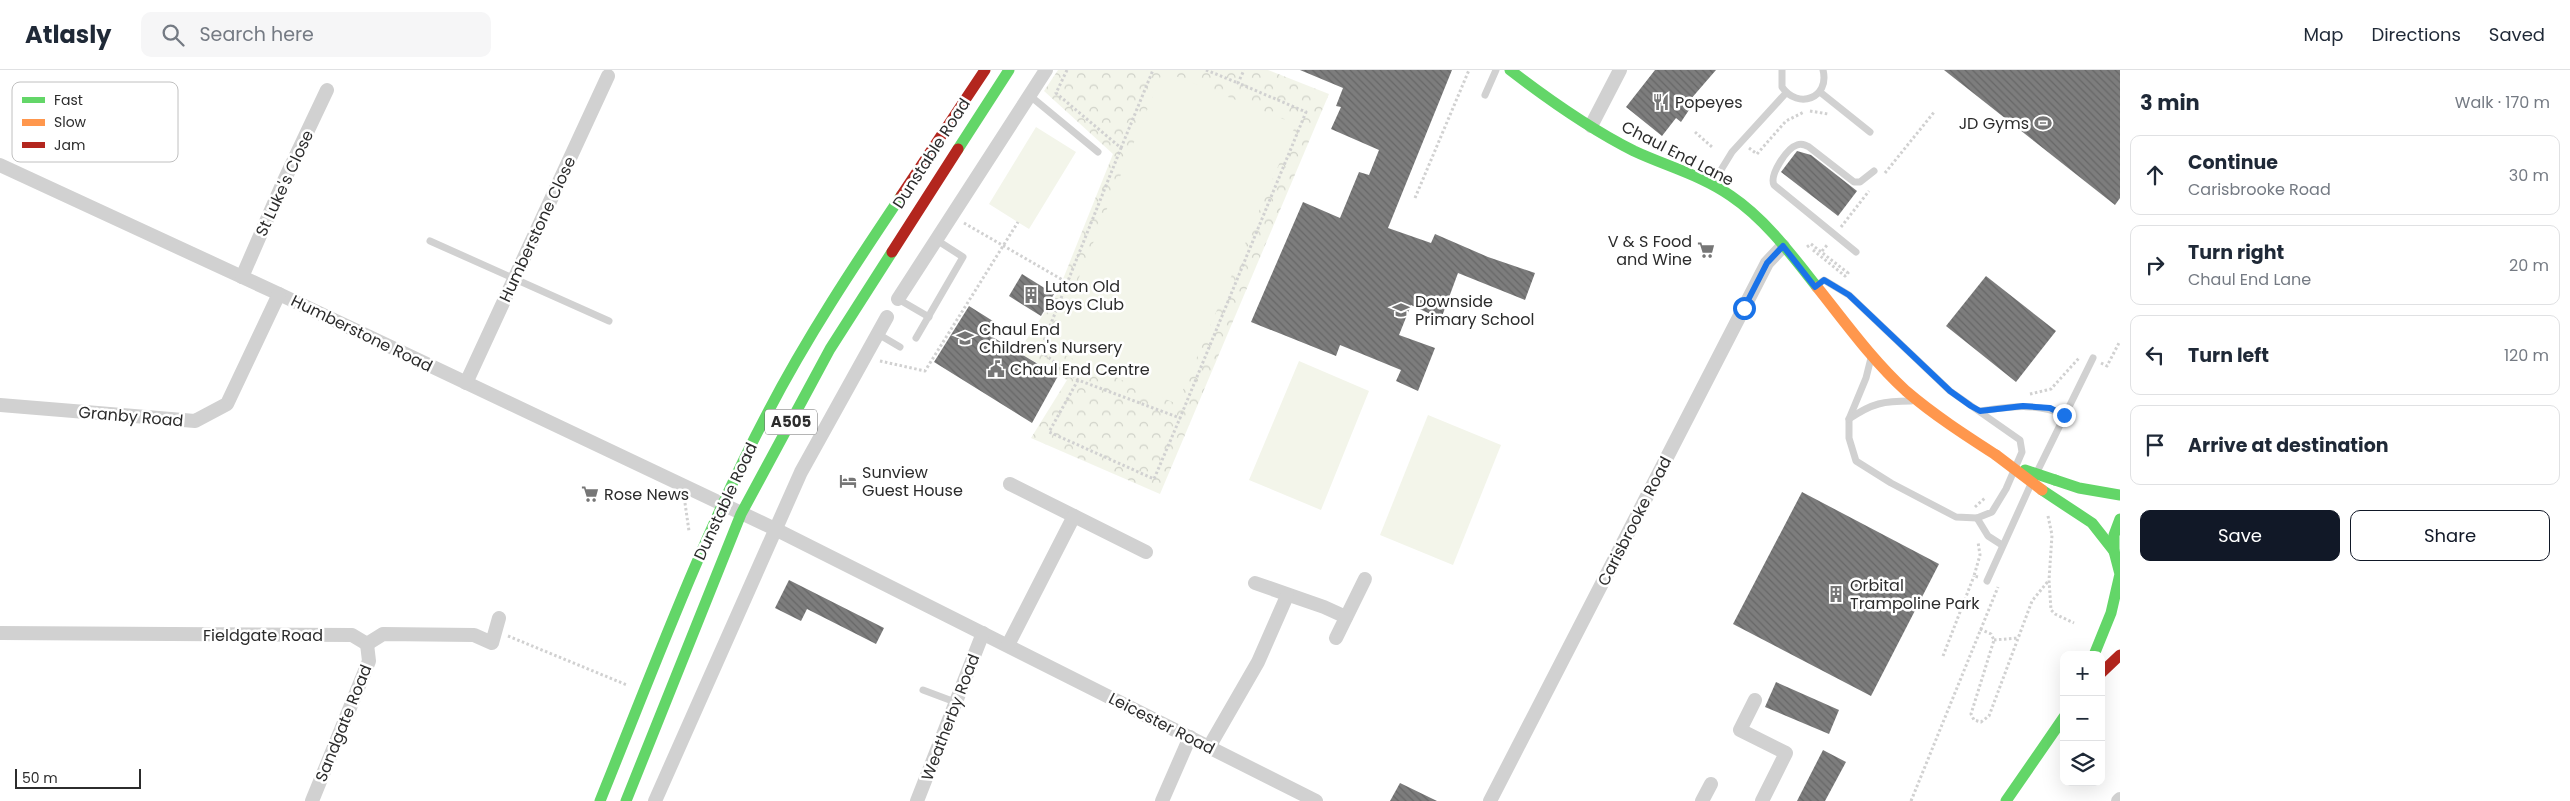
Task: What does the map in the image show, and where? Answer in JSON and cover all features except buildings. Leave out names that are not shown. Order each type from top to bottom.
[{"type":"main road","name":"Dunstable Road","points":[[600,801],[680,601],[722,504],[770,408],[814,334],[985,70]]},
{"type":"main road","name":"Dunstable Road","points":[[626,801],[741,514],[830,349],[1010,70]]},
{"type":"main road","name":"Chaul End Lane","points":[[1510,70],[1545,97],[1591,126],[1636,151],[1712,184],[1741,203],[1783,246],[1815,287],[1894,380],[1946,423],[2012,465],[2047,494],[2092,523],[2114,551]]},
{"type":"main road","name":"Chaul End Lane","points":[[2012,465],[2079,488],[2120,495]]},
{"type":"main road","points":[[2096,651],[2112,613],[2120,574],[2114,551],[2114,536],[2120,519]]},
{"type":"main road","points":[[2105,669],[2120,655]]},
{"type":"main road","points":[[2006,801],[2060,723]]},
{"type":"street","points":[[898,299],[934,238],[1046,70]]},
{"type":"street","points":[[1591,126],[1620,70]]},
{"type":"street","name":"Humberstone Close","points":[[466,383],[608,76]]},
{"type":"street","name":"St Luke's Close","points":[[242,277],[282,185],[328,90]]},
{"type":"street","name":"Humberstone Road","points":[[0,165],[279,294],[741,514]]},
{"type":"street","name":"Carisbrooke Road","points":[[1490,801],[1767,263],[1783,246]]},
{"type":"street","name":"Granby Road","points":[[0,405],[194,421],[227,404],[279,294]]},
{"type":"street","points":[[655,801],[801,472],[887,318]]},
{"type":"street","points":[[1010,484],[1146,552]]},
{"type":"street","name":"Leicester Road","points":[[741,514],[775,529],[1008,645],[1316,801]]},
{"type":"street","points":[[1008,645],[1074,516]]},
{"type":"street","points":[[1336,638],[1365,579]]},
{"type":"street","points":[[1255,583],[1286,596],[1324,606],[1346,617]]},
{"type":"street","points":[[1209,747],[1258,662],[1286,596]]},
{"type":"street","points":[[367,644],[383,634],[474,635],[492,643],[500,618]]},
{"type":"street","name":"Weatherby Road","points":[[917,801],[983,633]]},
{"type":"street","name":"Fieldgate Road","points":[[0,634],[352,635],[367,644]]},
{"type":"street","name":"Sandgate Road","points":[[312,801],[369,661],[367,644]]},
{"type":"street","points":[[1755,700],[1740,730],[1786,753],[1762,801]]},
{"type":"street","points":[[1162,801],[1190,737]]},
{"type":"street","points":[[1702,801],[1711,784]]},
{"type":"lane","points":[[1485,95],[1496,70]]},
{"type":"lane","points":[[1782,70],[1780,80],[1786,93],[1799,100],[1807,100],[1820,92],[1825,79],[1824,70]]},
{"type":"lane","points":[[1820,92],[1870,132]]},
{"type":"lane","points":[[1712,184],[1732,152],[1786,93]]},
{"type":"lane","points":[[1029,95],[1098,152]]},
{"type":"lane","points":[[1856,252],[1774,185],[1772,178],[1774,170],[1793,147],[1801,144],[1809,147],[1854,182],[1860,182],[1874,171]]},
{"type":"lane","points":[[916,338],[963,257],[934,238]]},
{"type":"lane","points":[[430,241],[609,322]]},
{"type":"lane","points":[[1815,287],[1824,280],[1849,295],[1950,391],[2020,440],[2022,452],[2006,489],[1992,512],[1977,518],[1956,517],[1856,461],[1849,438],[1849,419],[1866,378],[1872,355]]},
{"type":"lane","points":[[898,299],[929,317]]},
{"type":"lane","points":[[878,334],[900,347]]},
{"type":"lane","points":[[1987,581],[2002,545],[2093,358]]},
{"type":"lane","points":[[1849,419],[1864,408],[1882,401],[1920,401]]},
{"type":"lane","points":[[1980,411],[2023,406],[2050,408],[2064,415]]},
{"type":"lane","points":[[1977,518],[1988,536],[2002,545]]},
{"type":"lane","points":[[923,690],[955,702]]},
{"type":"path","points":[[1068,70],[1056,93],[1121,148]]},
{"type":"path","points":[[1153,70],[1040,351],[1078,380],[1180,418]]},
{"type":"path","points":[[1078,380],[1049,432],[1154,479],[1306,112],[1206,70]]},
{"type":"path","points":[[1238,83],[1244,70]]},
{"type":"path","points":[[1415,198],[1469,70]]},
{"type":"path","points":[[1756,154],[1786,121],[1796,114],[1818,111],[1835,118]]},
{"type":"path","points":[[1694,132],[1712,147]]},
{"type":"path","points":[[950,215],[1068,283]]},
{"type":"path","points":[[866,356],[925,371],[1018,222]]},
{"type":"path","points":[[1808,252],[1812,250],[1845,276],[1848,273],[1811,244]]},
{"type":"path","points":[[2093,358],[2107,366],[2120,341]]},
{"type":"path","points":[[2047,512],[2052,535],[2049,580],[2051,610],[2055,614],[2074,623]]},
{"type":"path","points":[[1943,656],[1974,576]]},
{"type":"path","points":[[1980,629],[1991,634],[1994,640],[1971,714],[1974,720],[1981,722],[1989,716],[2032,601],[2049,580]]},
{"type":"path","points":[[1910,801],[1999,586],[1987,581]]},
{"type":"path","points":[[496,631],[631,686]]},
{"type":"path","points":[[1994,640],[2018,638]]},
{"type":"green space","points":[[1058,70],[1268,70],[1329,94],[1160,494],[1031,438],[1067,380],[1018,352],[1057,294],[1113,154],[1044,91]]},
{"type":"green space","points":[[1163,71],[1296,124],[1177,404],[1050,349]]},
{"type":"green space","points":[[1036,127],[1076,152],[1029,229],[989,204]]},
{"type":"green space","points":[[1299,361],[1369,391],[1321,510],[1249,480]]},
{"type":"green space","points":[[1428,415],[1501,445],[1453,565],[1380,535]]},
{"type":"traffic: fast","points":[[958,149],[1009,70]]},
{"type":"traffic: fast","points":[[1510,70],[1586,124],[1634,151],[1708,182],[1731,196],[1766,226],[1817,287]]},
{"type":"traffic: fast","points":[[600,801],[679,604],[744,459],[783,384],[815,329],[901,196]]},
{"type":"traffic: fast","points":[[626,801],[741,514],[830,349],[892,252]]},
{"type":"traffic: fast","points":[[2025,470],[2055,480]]},
{"type":"traffic: fast","points":[[2055,480],[2079,488],[2120,495]]},
{"type":"traffic: fast","points":[[2042,490],[2092,523],[2114,551]]},
{"type":"traffic: fast","points":[[2096,651],[2111,613],[2120,574],[2114,551],[2114,535],[2120,519]]},
{"type":"traffic: fast","points":[[2006,801],[2060,723]]},
{"type":"traffic: slow","points":[[1817,287],[1870,354],[1906,391],[1939,417],[1996,455]]},
{"type":"traffic: slow","points":[[1996,455],[2042,490]]},
{"type":"traffic: jam","points":[[901,196],[985,70]]},
{"type":"traffic: jam","points":[[892,252],[958,149]]},
{"type":"traffic: jam","points":[[2105,669],[2120,655]]},
{"type":"place","name":"Popeyes","points":[[1661,102]]},
{"type":"place","name":"JD Gyms","points":[[2043,123]]},
{"type":"place","name":"V & S Food and Wine","points":[[1706,250]]},
{"type":"place","name":"Luton Old Boys Club","points":[[1031,295]]},
{"type":"place","name":"Downside Primary School","points":[[1401,310]]},
{"type":"place","name":"Chaul End Children's Nursery","points":[[965,338]]},
{"type":"place","name":"Chaul End Centre","points":[[996,369]]},
{"type":"place","name":"Sunview Guest House","points":[[848,481]]},
{"type":"place","name":"Rose News","points":[[590,494]]},
{"type":"place","name":"Orbital Trampoline Park","points":[[1836,594]]},
{"type":"route","points":[[1744,308],[1767,263],[1783,246],[1815,287],[1824,280],[1834,284],[1849,295],[1950,391],[1971,406],[1980,411],[2023,406],[2050,408],[2064,415]]}]
